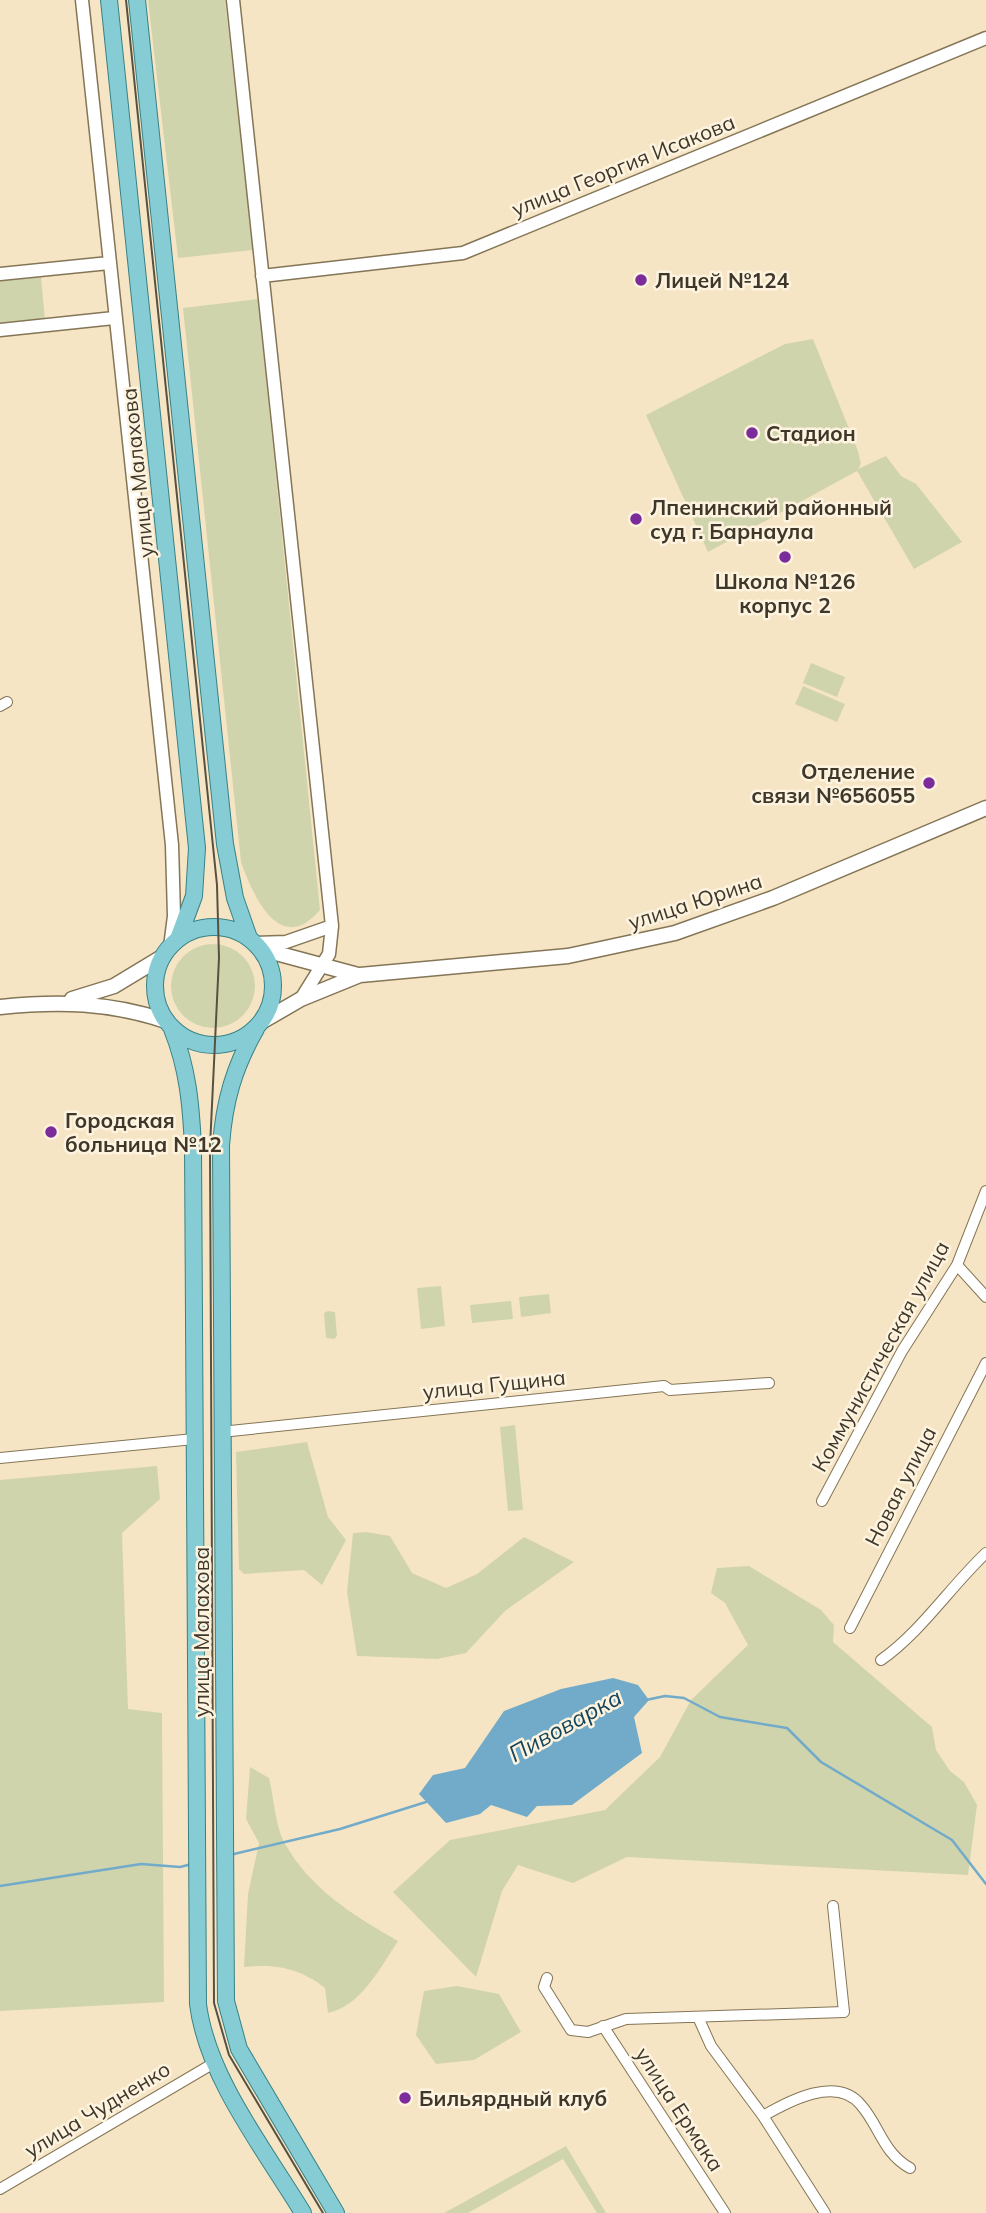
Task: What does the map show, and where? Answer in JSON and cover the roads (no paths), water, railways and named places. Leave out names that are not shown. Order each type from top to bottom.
[{"type":"main road","name":"улица Малахова","points":[[109,0],[197,848],[194,896],[170,948]]},
{"type":"main road","points":[[0,1007],[61,1002],[117,1007],[169,1025],[189,1041],[214,1046],[237,1041],[259,1025],[269,1010],[274,985],[272,972],[255,943],[235,898],[225,844],[137,0]]},
{"type":"main road","name":"улица Юрина","points":[[259,1025],[301,999],[360,975],[568,956],[675,933],[773,898],[986,808]]},
{"type":"main road","points":[[61,1002],[114,986],[189,933],[213,927],[230,929],[255,943]]},
{"type":"main road","name":"улица Юрина","points":[[255,943],[322,967],[360,975]]},
{"type":"main road","points":[[169,1025],[155,990],[170,948]]},
{"type":"main road","name":"улица Малахова","points":[[169,1025],[185,1061],[190,1089],[195,1958],[200,2026],[214,2063],[303,2213]]},
{"type":"main road","name":"улица Малахова","points":[[259,1025],[232,1077],[223,1118],[223,1945],[228,2017],[239,2049],[336,2213]]},
{"type":"street","points":[[82,0],[172,845],[174,916],[170,948]]},
{"type":"street","points":[[233,0],[332,926],[331,946],[322,967],[301,999]]},
{"type":"street","name":"улица Георгия Исакова","points":[[262,276],[406,262],[463,253],[986,38]]},
{"type":"street","points":[[0,274],[109,263]]},
{"type":"street","points":[[0,330],[114,318]]},
{"type":"street","points":[[255,943],[286,942],[332,926]]},
{"type":"street","name":"Коммунистическая улица","points":[[822,1501],[902,1352],[957,1265],[986,1191]]},
{"type":"street","points":[[957,1265],[985,1292]]},
{"type":"street","name":"Новая улица","points":[[850,1628],[986,1363]]},
{"type":"street","name":"улица Гущина","points":[[222,1432],[664,1386],[670,1390],[769,1383]]},
{"type":"street","points":[[0,1458],[194,1439]]},
{"type":"street","points":[[881,1660],[901,1646],[956,1581],[986,1553]]},
{"type":"street","points":[[547,1978],[544,1987],[571,2030],[588,2032],[626,2019],[844,2012],[833,1906]]},
{"type":"street","points":[[698,2017],[711,2046],[763,2116],[825,2213]]},
{"type":"street","name":"улица Ермака","points":[[603,2026],[725,2213]]},
{"type":"street","name":"улица Чудненко","points":[[0,2189],[214,2063]]},
{"type":"street","points":[[763,2116],[787,2102],[813,2094],[838,2091],[852,2095],[863,2106],[895,2160],[910,2168]]},
{"type":"water","points":[[613,1678],[638,1685],[649,1700],[634,1717],[642,1753],[572,1805],[537,1806],[527,1817],[491,1805],[480,1814],[446,1823],[419,1794],[433,1775],[465,1768],[504,1711],[561,1689]]},
{"type":"waterway","name":"Пивоварка","points":[[646,1700],[665,1696],[684,1698],[720,1717],[787,1728],[821,1762],[952,1840],[986,1884]]},
{"type":"waterway","name":"Пивоварка","points":[[234,1854],[340,1829],[426,1802]]},
{"type":"waterway","name":"Пивоварка","points":[[0,1886],[141,1864],[180,1867],[192,1864]]},
{"type":"tram line","points":[[126,0],[217,885],[219,958],[210,1147],[214,2003],[229,2055],[323,2213]]},
{"type":"place","name":"Лицей №124","points":[[641,280]]},
{"type":"place","name":"Стадион","points":[[752,433]]},
{"type":"place","name":"Лпенинский районный суд г. Барнаула","points":[[636,519]]},
{"type":"place","name":"Школа №126 корпус 2","points":[[785,557]]},
{"type":"place","name":"Отделение связи №656055","points":[[929,783]]},
{"type":"place","name":"Городская больница №12","points":[[51,1132]]},
{"type":"place","name":"Бильярдный клуб","points":[[405,2098]]}]
